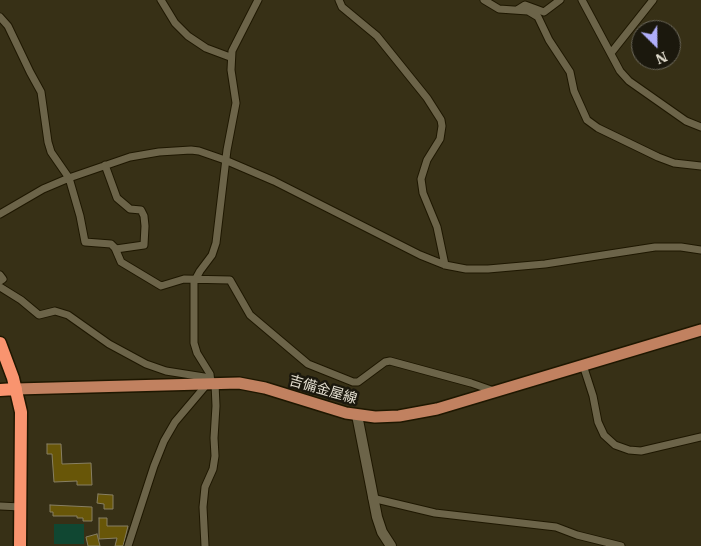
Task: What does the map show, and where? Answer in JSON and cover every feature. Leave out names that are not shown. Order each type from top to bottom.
[{"type":"highway","points":[[0,343],[16,389],[22,423],[20,546]]},
{"type":"highway","points":[[0,390],[16,389]]},
{"type":"main road","name":"吉備金屋線","points":[[16,389],[211,382],[239,383],[257,386],[336,411],[357,415],[388,417],[412,415],[496,392],[701,330]]},
{"type":"street","points":[[161,0],[175,23],[188,36],[206,48],[230,57]]},
{"type":"street","points":[[205,546],[203,507],[205,487],[213,469],[215,456],[216,406],[210,374],[197,354],[194,343],[195,280],[214,250],[225,160],[236,103],[230,70],[230,57],[258,0]]},
{"type":"street","points":[[339,0],[342,7],[377,36],[427,98],[441,120],[440,139],[427,160],[421,179],[423,193],[437,227],[445,265]]},
{"type":"street","points":[[484,0],[499,9],[530,12],[538,17],[549,40],[570,72],[574,92],[587,120],[658,158],[701,166]]},
{"type":"street","points":[[517,10],[525,5],[544,12],[560,0]]},
{"type":"street","points":[[582,0],[620,71],[629,81],[686,121],[701,127]]},
{"type":"street","points":[[611,53],[653,0]]},
{"type":"street","points":[[0,17],[8,26],[41,92],[48,142],[51,152],[69,178],[80,216],[83,240],[88,243],[111,244],[124,264],[161,286],[179,280],[230,280],[250,314],[308,364],[353,382],[358,382],[385,362],[390,361],[440,374],[496,392]]},
{"type":"street","points":[[0,214],[43,189],[130,157],[178,150],[199,150],[274,181],[420,255],[445,265],[488,269],[554,262],[655,247],[681,247],[701,250]]},
{"type":"street","points":[[105,166],[117,198],[130,209],[141,210],[144,216],[144,244],[116,249]]},
{"type":"street","points":[[0,275],[3,279],[0,281]]},
{"type":"street","points":[[0,286],[39,315],[55,311],[68,315],[109,344],[146,364],[166,371],[204,377],[211,382]]},
{"type":"street","points":[[583,365],[593,396],[598,422],[604,435],[615,445],[629,450],[640,451],[701,437]]},
{"type":"street","points":[[128,546],[164,441],[175,422],[211,382]]},
{"type":"street","points":[[357,415],[372,498],[382,532],[391,546]]},
{"type":"street","points":[[372,498],[435,513],[556,527],[576,535],[620,546]]},
{"type":"street","points":[[0,506],[21,507]]},
{"type":"green space","points":[[54,524],[84,524],[84,544],[54,544]]},
{"type":"building","points":[[47,444],[61,444],[62,464],[91,463],[92,485],[77,485],[77,481],[54,482],[52,454],[47,454]]},
{"type":"building","points":[[98,494],[113,495],[113,509],[104,509],[104,504],[97,503]]},
{"type":"building","points":[[50,505],[92,507],[92,521],[83,521],[83,518],[77,518],[77,516],[53,516],[53,512],[50,512]]},
{"type":"building","points":[[99,518],[107,518],[107,526],[128,526],[123,546],[115,546],[117,538],[99,539]]},
{"type":"building","points":[[97,534],[100,546],[88,546],[86,537]]}]
